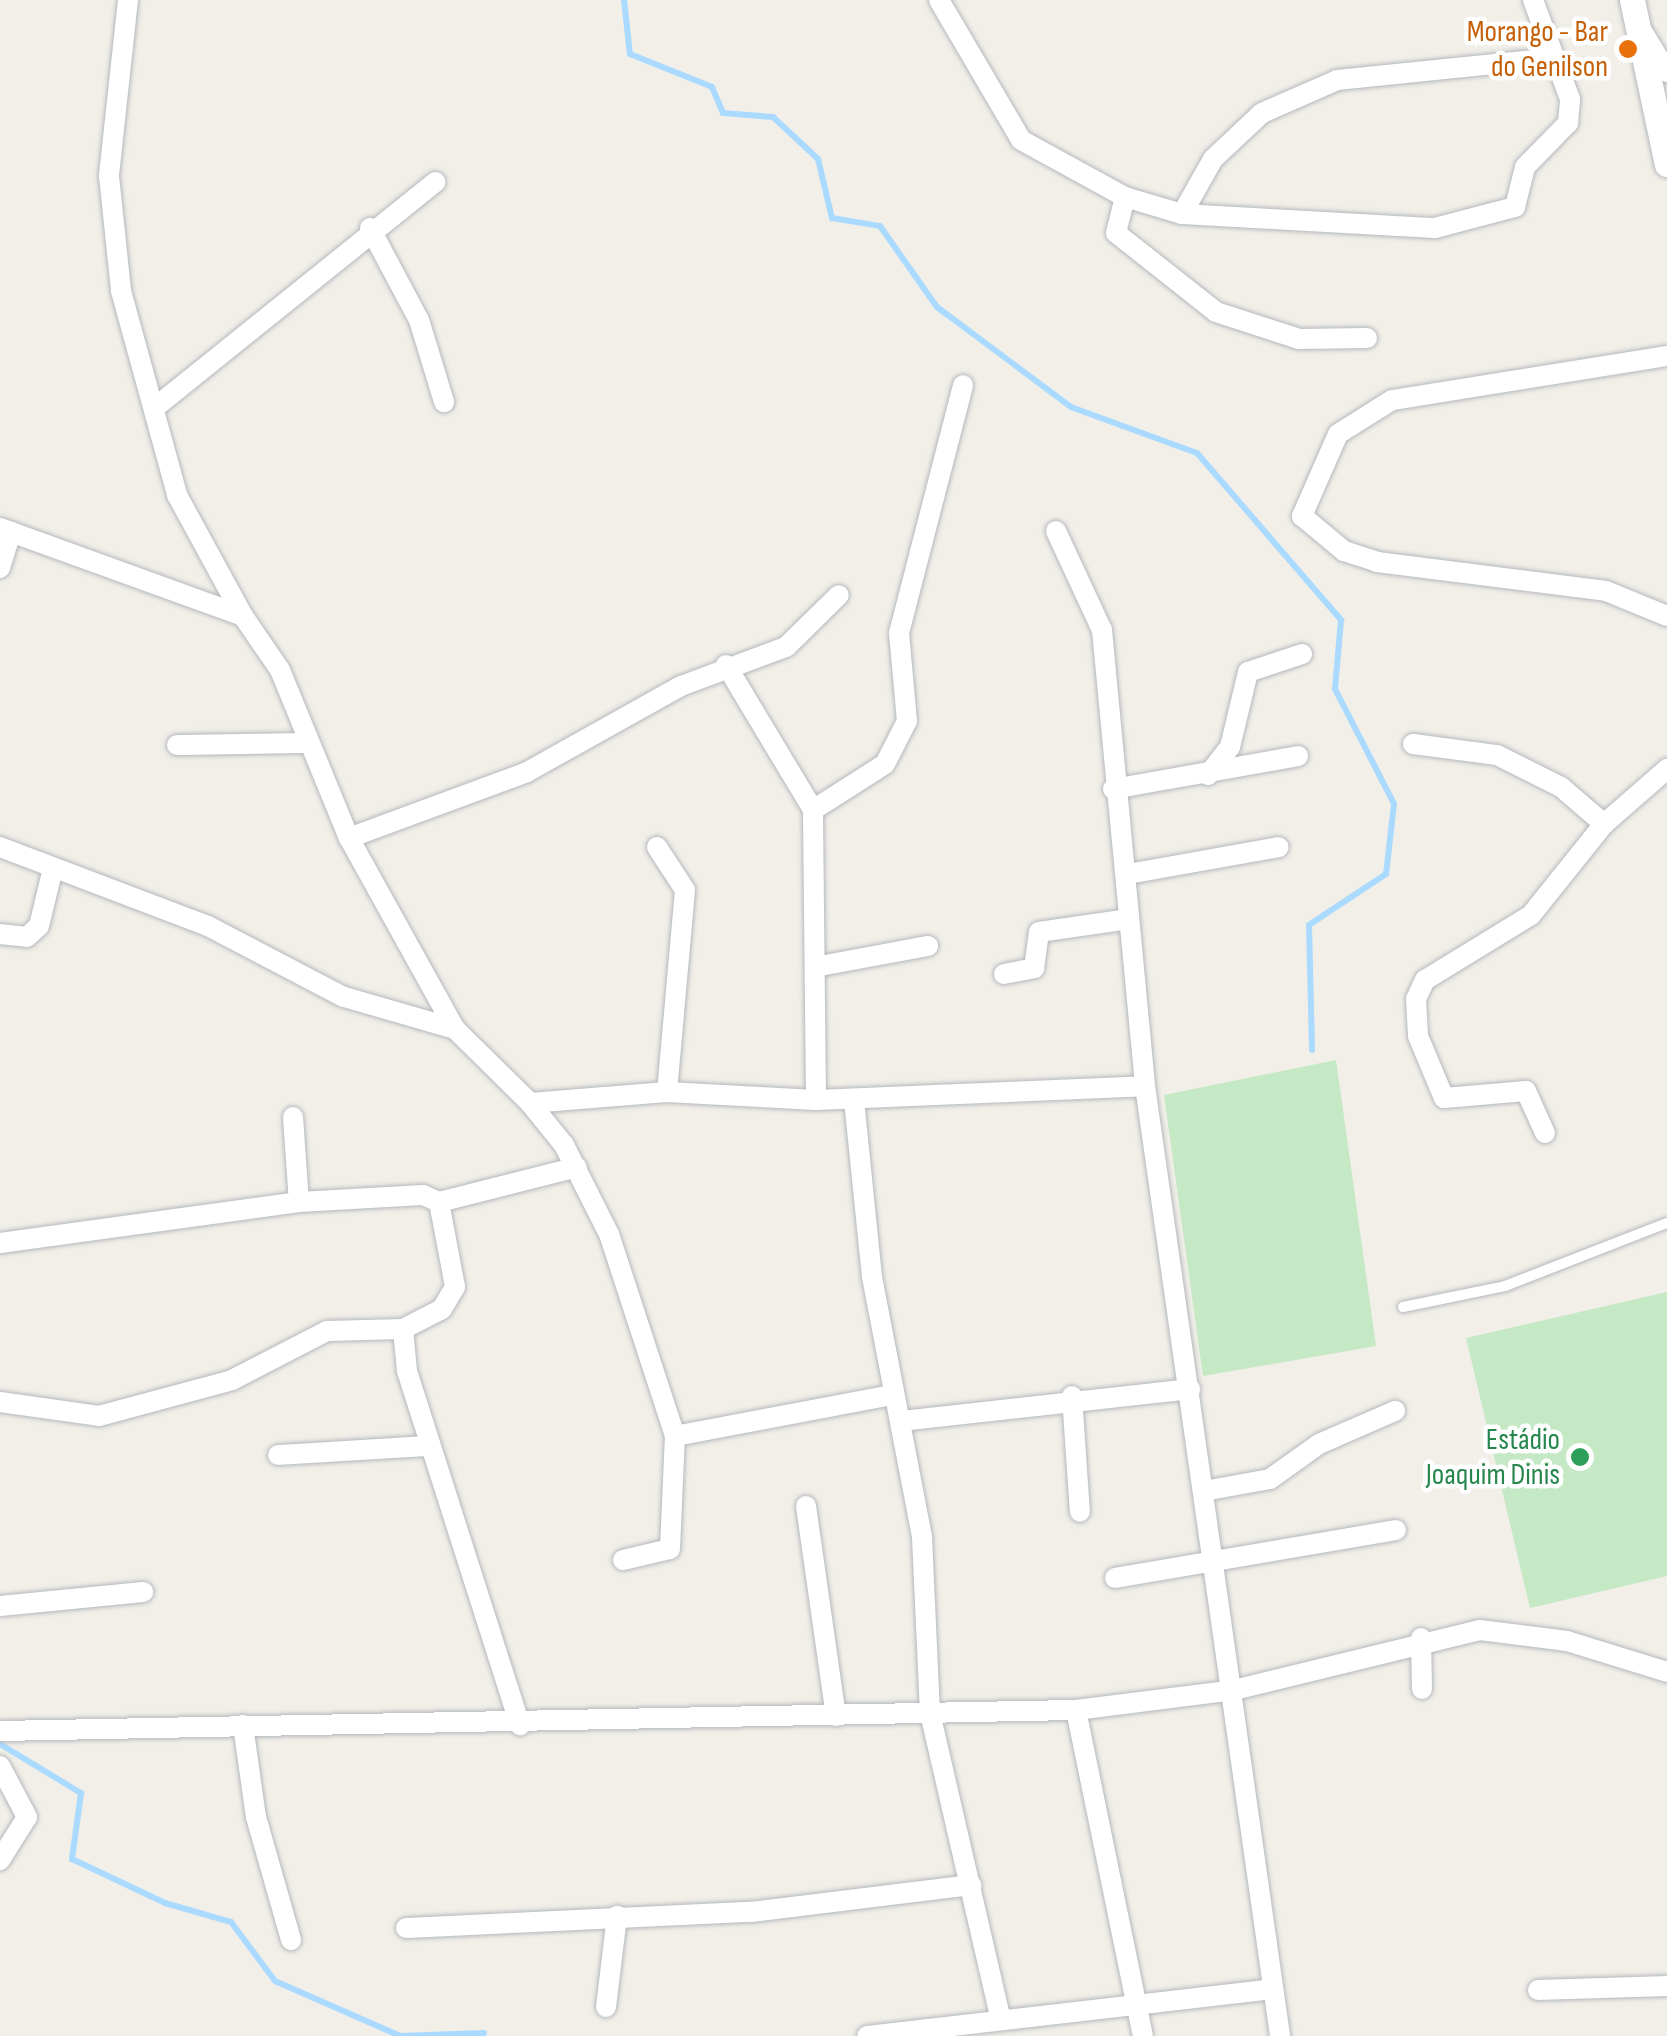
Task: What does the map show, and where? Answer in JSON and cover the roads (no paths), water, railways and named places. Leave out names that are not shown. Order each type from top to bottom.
[{"type":"street","points":[[128,0],[112,228],[190,528],[280,670],[349,838],[455,1029],[530,1103],[577,1167],[624,1273],[675,1436],[670,1549],[623,1560]]},
{"type":"street","points":[[939,0],[1021,140],[1125,197],[1182,214],[1435,228],[1506,213],[1526,167],[1568,123],[1533,0]]},
{"type":"street","points":[[1635,9],[1667,72]]},
{"type":"street","points":[[1635,9],[1667,164]]},
{"type":"street","points":[[1182,214],[1213,158],[1262,113],[1338,80],[1552,58]]},
{"type":"street","points":[[1654,112],[1667,138]]},
{"type":"street","points":[[158,405],[370,228],[434,182]]},
{"type":"street","points":[[1125,197],[1116,233],[1216,312],[1299,339],[1366,338]]},
{"type":"street","points":[[370,228],[419,320],[444,402]]},
{"type":"street","points":[[1667,356],[1392,400],[1342,429],[1302,516],[1360,557],[1606,591],[1667,616]]},
{"type":"street","points":[[814,810],[885,764],[907,721],[899,633],[962,385]]},
{"type":"street","points":[[0,568],[6,530],[243,616]]},
{"type":"street","points":[[1056,531],[1097,605],[1113,789],[1128,874],[1145,1086],[1204,1491],[1219,1563],[1271,1990],[1280,2036]]},
{"type":"street","points":[[349,838],[528,772],[726,665],[786,648],[839,595]]},
{"type":"street","points":[[1208,775],[1230,747],[1248,672],[1302,654]]},
{"type":"street","points":[[726,665],[814,810],[820,966],[816,1100]]},
{"type":"street","points":[[177,745],[308,744]]},
{"type":"street","points":[[1413,744],[1497,755],[1562,787],[1604,824]]},
{"type":"street","points":[[1113,789],[1298,756]]},
{"type":"street","points":[[1545,1132],[1526,1091],[1444,1098],[1418,1036],[1416,998],[1425,980],[1531,915],[1604,824],[1667,769]]},
{"type":"street","points":[[0,847],[208,926],[344,997],[455,1029]]},
{"type":"street","points":[[658,847],[685,890],[667,1092]]},
{"type":"street","points":[[1128,874],[1279,847]]},
{"type":"street","points":[[0,934],[27,937],[39,926],[53,868]]},
{"type":"street","points":[[1004,974],[1034,968],[1039,932],[1129,919]]},
{"type":"street","points":[[820,966],[928,946]]},
{"type":"street","points":[[530,1103],[667,1092],[854,1100],[1145,1086]]},
{"type":"street","points":[[854,1100],[893,1395],[922,1538],[930,1713],[1000,2016]]},
{"type":"street","points":[[293,1117],[299,1202]]},
{"type":"street","points":[[0,1242],[299,1202],[423,1195],[439,1202],[577,1167]]},
{"type":"street","points":[[0,1402],[99,1416],[232,1380],[328,1331],[404,1329],[442,1309],[455,1286],[439,1202]]},
{"type":"street","points":[[404,1329],[426,1446],[520,1725]]},
{"type":"street","points":[[901,1421],[1072,1396],[1190,1388]]},
{"type":"street","points":[[675,1436],[893,1395]]},
{"type":"street","points":[[1072,1396],[1080,1512]]},
{"type":"street","points":[[1204,1491],[1270,1479],[1318,1444],[1395,1411]]},
{"type":"street","points":[[278,1454],[426,1446]]},
{"type":"street","points":[[806,1506],[836,1716]]},
{"type":"street","points":[[1116,1578],[1396,1530]]},
{"type":"street","points":[[0,1606],[143,1592]]},
{"type":"street","points":[[0,1731],[243,1725],[520,1725],[1076,1710],[1234,1690],[1421,1638],[1512,1630],[1667,1672]]},
{"type":"street","points":[[1421,1638],[1422,1689]]},
{"type":"street","points":[[1076,1710],[1143,2036]]},
{"type":"street","points":[[243,1725],[256,1818],[290,1940]]},
{"type":"street","points":[[0,1766],[27,1817],[0,1860]]},
{"type":"street","points":[[406,1928],[750,1912],[971,1885]]},
{"type":"street","points":[[606,2007],[617,1916]]},
{"type":"street","points":[[1538,1990],[1667,1986]]},
{"type":"street","points":[[867,2036],[973,2028],[1000,2016],[1271,1990]]},
{"type":"lane","points":[[1403,1306],[1506,1286],[1667,1223]]},
{"type":"waterway","points":[[624,0],[630,54],[712,87],[723,113],[773,117],[818,159],[832,218],[880,226],[937,307],[1071,407],[1197,453],[1341,620],[1335,689],[1394,804],[1386,874],[1309,925],[1312,1050]]},
{"type":"waterway","points":[[0,1744],[81,1793],[72,1859],[165,1903],[231,1922],[275,1981],[400,2036],[484,2033]]},
{"type":"place","name":"Morango - Bar do Genilson","points":[[1628,49]]},
{"type":"place","name":"Estádio Joaquim Dinis","points":[[1580,1457]]}]
